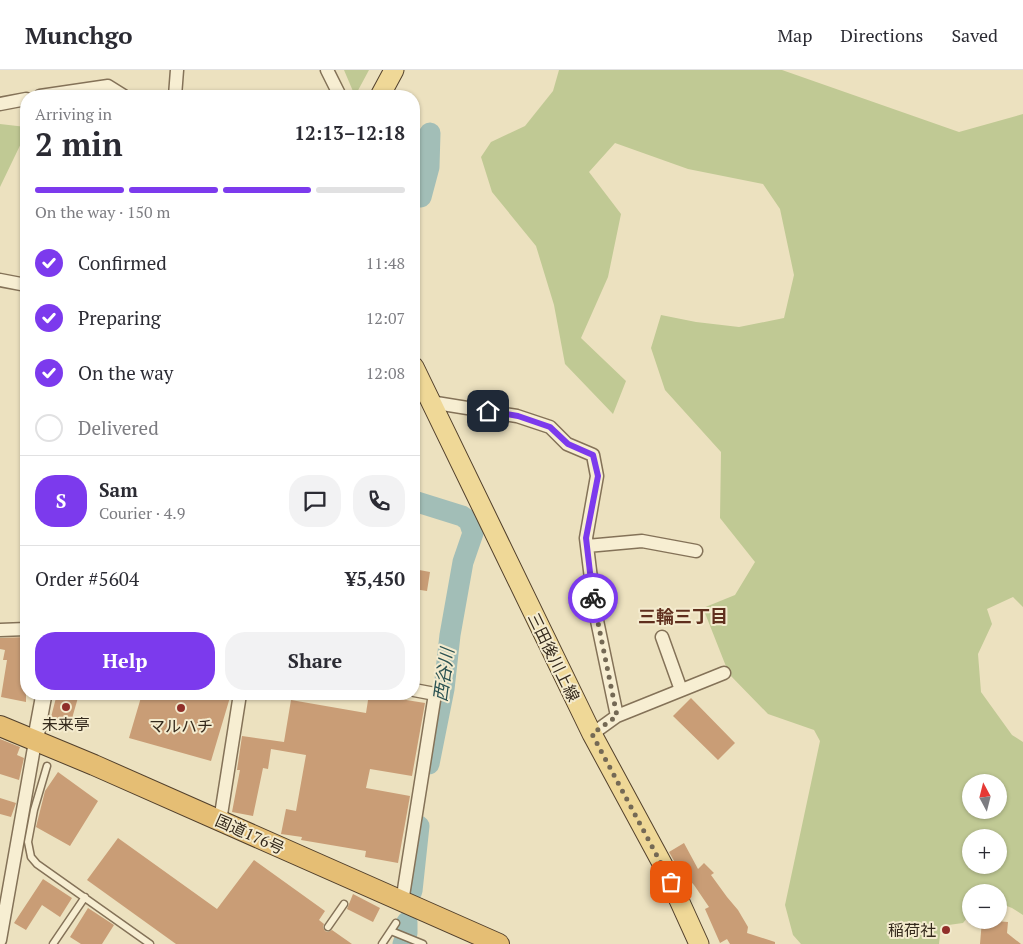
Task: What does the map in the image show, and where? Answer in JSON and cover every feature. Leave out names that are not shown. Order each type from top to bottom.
[{"type":"highway","name":"国道176号","points":[[0,726],[94,765],[499,944]]},
{"type":"main road","points":[[383,90],[394,70]]},
{"type":"main road","name":"三田後川上線","points":[[423,393],[592,734],[664,867],[699,944]]},
{"type":"street","points":[[175,90],[178,70]]},
{"type":"street","points":[[327,70],[337,90]]},
{"type":"street","points":[[81,90],[108,86],[114,90]]},
{"type":"street","points":[[0,104],[20,100]]},
{"type":"street","points":[[0,280],[20,284]]},
{"type":"street","points":[[423,393],[518,416],[550,427],[568,444],[593,455],[598,476],[586,538],[595,611],[617,716]]},
{"type":"street","points":[[587,546],[642,541],[696,551]]},
{"type":"street","points":[[0,630],[20,629]]},
{"type":"street","points":[[662,637],[681,690]]},
{"type":"street","points":[[592,734],[617,716],[724,673]]},
{"type":"street","points":[[402,902],[435,694],[420,691]]},
{"type":"street","points":[[0,940],[6,875],[43,700]]},
{"type":"street","points":[[220,821],[239,700]]},
{"type":"lane","points":[[47,766],[34,810],[28,842],[31,857],[37,864],[150,944]]},
{"type":"lane","points":[[53,944],[85,897]]},
{"type":"lane","points":[[328,927],[344,904]]},
{"type":"lane","points":[[382,944],[394,932],[396,924]]},
{"type":"lane","points":[[394,932],[423,944]]},
{"type":"green space","points":[[344,70],[369,70],[358,90],[352,90]]},
{"type":"green space","points":[[559,70],[782,70],[959,132],[1023,114],[1023,607],[1013,597],[987,609],[992,624],[978,654],[981,692],[1012,735],[1023,742],[1023,915],[1007,906],[1007,884],[962,884],[962,923],[941,926],[939,944],[801,944],[793,935],[785,905],[820,741],[814,730],[768,714],[729,674],[703,608],[735,595],[755,562],[720,518],[721,452],[665,390],[651,348],[661,315],[696,322],[739,327],[784,318],[794,275],[780,209],[763,184],[688,169],[615,143],[589,172],[621,214],[608,277],[581,338],[626,381],[613,414],[565,364],[554,305],[536,246],[492,192],[481,157],[491,142],[525,126],[553,91]]},
{"type":"green space","points":[[0,124],[20,126],[20,145],[0,187]]},
{"type":"building","points":[[420,570],[430,572],[427,591],[420,590]]},
{"type":"building","points":[[20,637],[20,700],[26,700],[26,702],[1,697],[7,660],[3,660],[5,650],[0,649],[0,638]]},
{"type":"building","points":[[691,698],[735,743],[718,760],[673,716]]},
{"type":"building","points":[[55,700],[77,700],[71,722],[51,717]]},
{"type":"building","points":[[140,700],[229,700],[211,761],[129,738]]},
{"type":"building","points":[[291,700],[366,713],[368,700],[406,700],[425,703],[412,776],[370,769],[366,788],[410,796],[398,863],[365,857],[366,851],[301,840],[302,837],[281,834],[286,809],[296,811],[306,755],[271,749],[268,769],[263,768],[253,816],[232,812],[240,770],[237,770],[242,736],[284,742]]},
{"type":"building","points":[[0,739],[20,747],[17,755],[24,758],[19,780],[0,774]]},
{"type":"building","points":[[58,772],[98,801],[70,846],[36,827],[45,791]]},
{"type":"building","points":[[0,798],[16,803],[11,817],[0,814]]},
{"type":"building","points":[[118,838],[217,909],[254,860],[325,911],[319,920],[324,924],[325,931],[332,930],[352,944],[176,944],[87,880]]},
{"type":"building","points":[[684,843],[698,869],[704,863],[714,873],[711,875],[738,910],[748,927],[747,933],[775,942],[775,944],[730,944],[727,939],[720,943],[705,909],[709,907],[694,885],[678,868],[669,852]]},
{"type":"building","points":[[43,879],[72,898],[60,917],[42,905],[26,930],[14,923]]},
{"type":"building","points":[[353,894],[380,908],[373,922],[347,909]]},
{"type":"building","points":[[88,908],[114,925],[102,944],[81,944],[70,937]]},
{"type":"building","points":[[1007,922],[1008,922],[1007,933],[1021,944],[980,944],[981,929],[1007,929]]},
{"type":"waterway","name":"西谷川","points":[[421,197],[429,167],[430,133]]},
{"type":"waterway","name":"西谷川","points":[[420,503],[462,516],[469,521],[473,533],[463,562],[450,635],[444,689],[429,764]]},
{"type":"waterway","name":"西谷川","points":[[412,891],[419,826]]},
{"type":"waterway","name":"西谷川","points":[[403,944],[407,933],[407,922]]},
{"type":"way so far","points":[[593,598],[617,716],[592,734],[671,882]]},
{"type":"place","name":"未来亭","points":[[66,707]]},
{"type":"place","name":"マルハチ","points":[[181,708]]},
{"type":"place","name":"稲荷社","points":[[946,930]]},
{"type":"district","name":"三輪三丁目","points":[[683,617]]},
{"type":"route","points":[[488,411],[518,416],[550,427],[568,444],[593,455],[598,476],[586,538],[593,598]]}]
